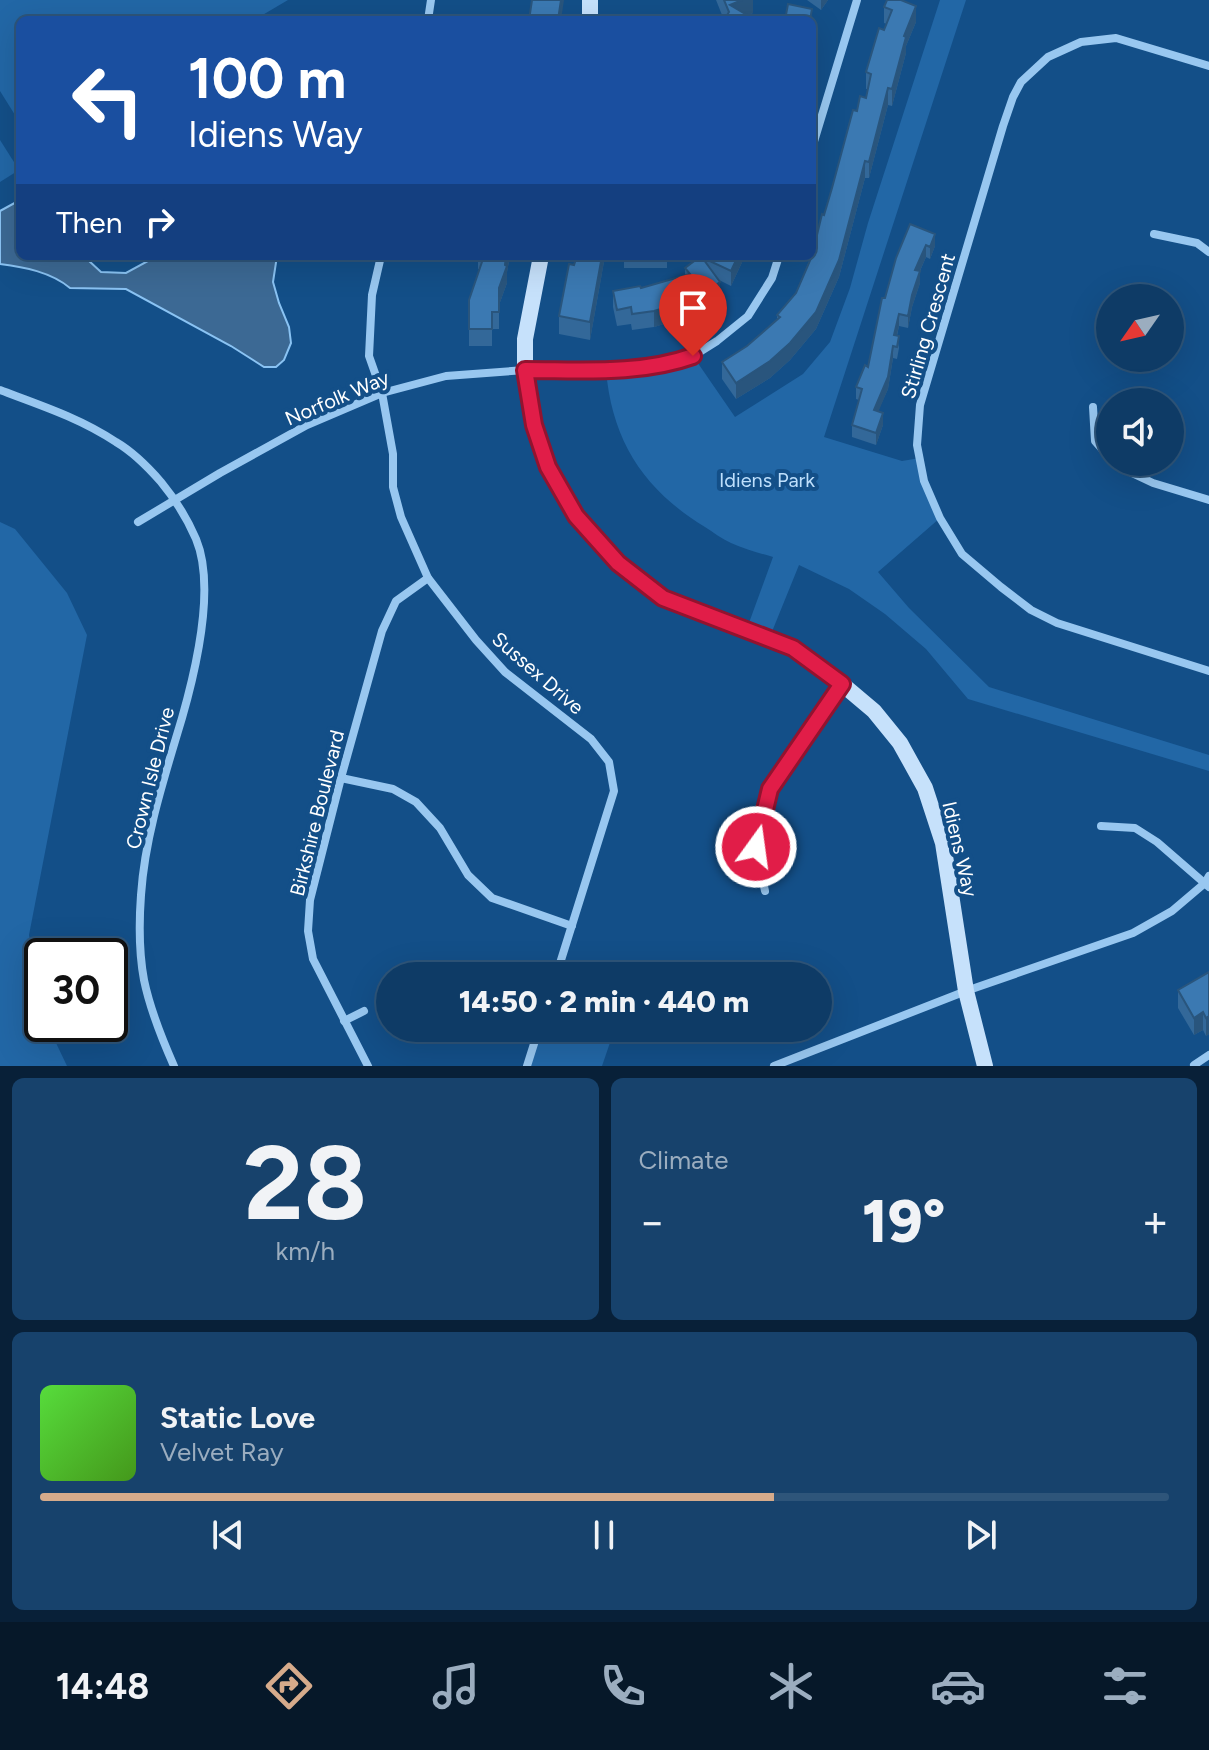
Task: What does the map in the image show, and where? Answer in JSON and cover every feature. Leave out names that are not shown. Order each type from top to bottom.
[{"type":"street","points":[[816,135],[857,0]]},
{"type":"street","name":"Stirling Crescent","points":[[1209,66],[1116,38],[1081,42],[1048,57],[1021,82],[1003,126],[920,405],[917,445],[924,481],[940,518],[962,554],[1001,587],[1031,610],[1057,623],[1209,671]]},
{"type":"street","points":[[1154,234],[1197,243],[1209,252]]},
{"type":"street","name":"Sussex Drive","points":[[380,260],[372,295],[369,356],[382,393],[393,454],[393,487],[401,517],[428,578],[505,672],[591,739],[609,762],[614,791],[560,962]]},
{"type":"street","name":"Idiens Way","points":[[540,260],[525,339],[525,370],[534,425],[548,467],[576,516],[618,563],[663,598],[793,648],[874,711],[892,732],[925,788],[943,843],[966,991],[985,1066]]},
{"type":"street","name":"Norfolk Way","points":[[176,500],[307,425],[382,393],[446,376],[525,370],[633,369],[693,356],[748,316],[772,278],[778,260]]},
{"type":"street","name":"Crown Isle Drive","points":[[0,390],[66,415],[119,443],[149,469],[176,500],[197,541],[204,576],[203,620],[194,669],[167,762],[147,850],[141,894],[144,980],[174,1066]]},
{"type":"street","points":[[1093,407],[1096,442]]},
{"type":"street","points":[[1138,476],[1209,500]]},
{"type":"street","points":[[138,522],[176,500]]},
{"type":"street","name":"Birkshire Boulevard","points":[[368,1066],[313,959],[308,931],[310,900],[382,631],[396,601],[428,578]]},
{"type":"street","points":[[765,891],[756,847],[770,789],[842,684]]},
{"type":"street","points":[[341,778],[393,789],[416,802],[440,828],[468,875],[492,898],[572,926]]},
{"type":"street","points":[[774,1066],[966,991],[1133,933],[1172,911],[1208,882],[1135,828],[1101,826]]},
{"type":"street","points":[[344,1021],[364,1011]]},
{"type":"street","points":[[527,1066],[535,1042]]},
{"type":"street","points":[[1194,1065],[1209,1055]]},
{"type":"green space","points":[[0,0],[288,0],[261,16],[16,16],[16,117],[0,91]]},
{"type":"green space","name":"Idiens Park","points":[[940,0],[966,0],[824,437],[902,461],[920,458],[940,518],[878,572],[909,608],[989,687],[1209,755],[1209,771],[968,699],[926,649],[885,614],[849,589],[799,565],[769,639],[746,631],[773,557],[724,540],[683,513],[648,480],[624,441],[615,419],[606,370],[693,356],[735,417],[803,374],[830,342],[850,288]]},
{"type":"green space","points":[[0,140],[16,165],[16,172],[0,182]]},
{"type":"green space","points":[[0,522],[15,529],[67,593],[87,635],[29,938],[24,938],[24,1042],[56,1042],[67,1066],[0,1066]]},
{"type":"green space","points":[[535,1042],[610,1042],[602,1066],[527,1066]]},
{"type":"shaded area","points":[[16,202],[16,260],[88,260],[101,272],[126,273],[150,260],[276,260],[273,282],[289,327],[291,343],[284,360],[276,367],[264,367],[126,289],[70,288],[46,274],[0,264],[0,211]]},
{"type":"building","points":[[532,0],[561,0],[559,16],[530,16]]},
{"type":"building","points":[[724,0],[742,0],[730,5],[749,16],[726,16],[729,12]]},
{"type":"building","points":[[887,0],[901,0],[916,6],[904,36],[892,89],[888,88],[869,162],[865,161],[839,260],[816,312],[770,361],[736,383],[722,362],[747,346],[780,317],[777,315],[796,293],[810,260],[816,260],[816,239],[822,214],[853,110],[857,111],[860,96],[866,98],[871,74],[866,72],[879,28],[884,30],[892,10],[884,7]]},
{"type":"building","points":[[788,4],[812,9],[811,16],[786,16]]},
{"type":"building","points":[[910,224],[935,234],[930,247],[926,245],[915,270],[920,271],[908,316],[899,314],[894,335],[899,336],[897,347],[893,346],[888,377],[874,410],[883,413],[876,433],[852,425],[862,389],[856,387],[865,365],[868,367],[882,298],[885,298]]},
{"type":"building","points":[[483,260],[506,260],[507,266],[499,288],[499,312],[492,312],[492,329],[469,329],[469,300]]},
{"type":"building","points":[[576,260],[601,260],[590,322],[559,316],[569,264],[574,265]]},
{"type":"building","points":[[696,260],[704,260],[720,282],[698,298],[654,311],[632,314],[631,307],[617,310],[613,291],[641,288],[690,274],[685,268]]},
{"type":"building","points":[[707,260],[736,260],[731,271]]},
{"type":"building","points":[[1209,972],[1209,1016],[1206,1018],[1203,1012],[1194,1018],[1178,990]]},
{"type":"route","points":[[693,356],[633,369],[525,370],[534,425],[548,467],[576,516],[618,563],[663,598],[793,648],[842,684],[770,789],[756,847]]}]
